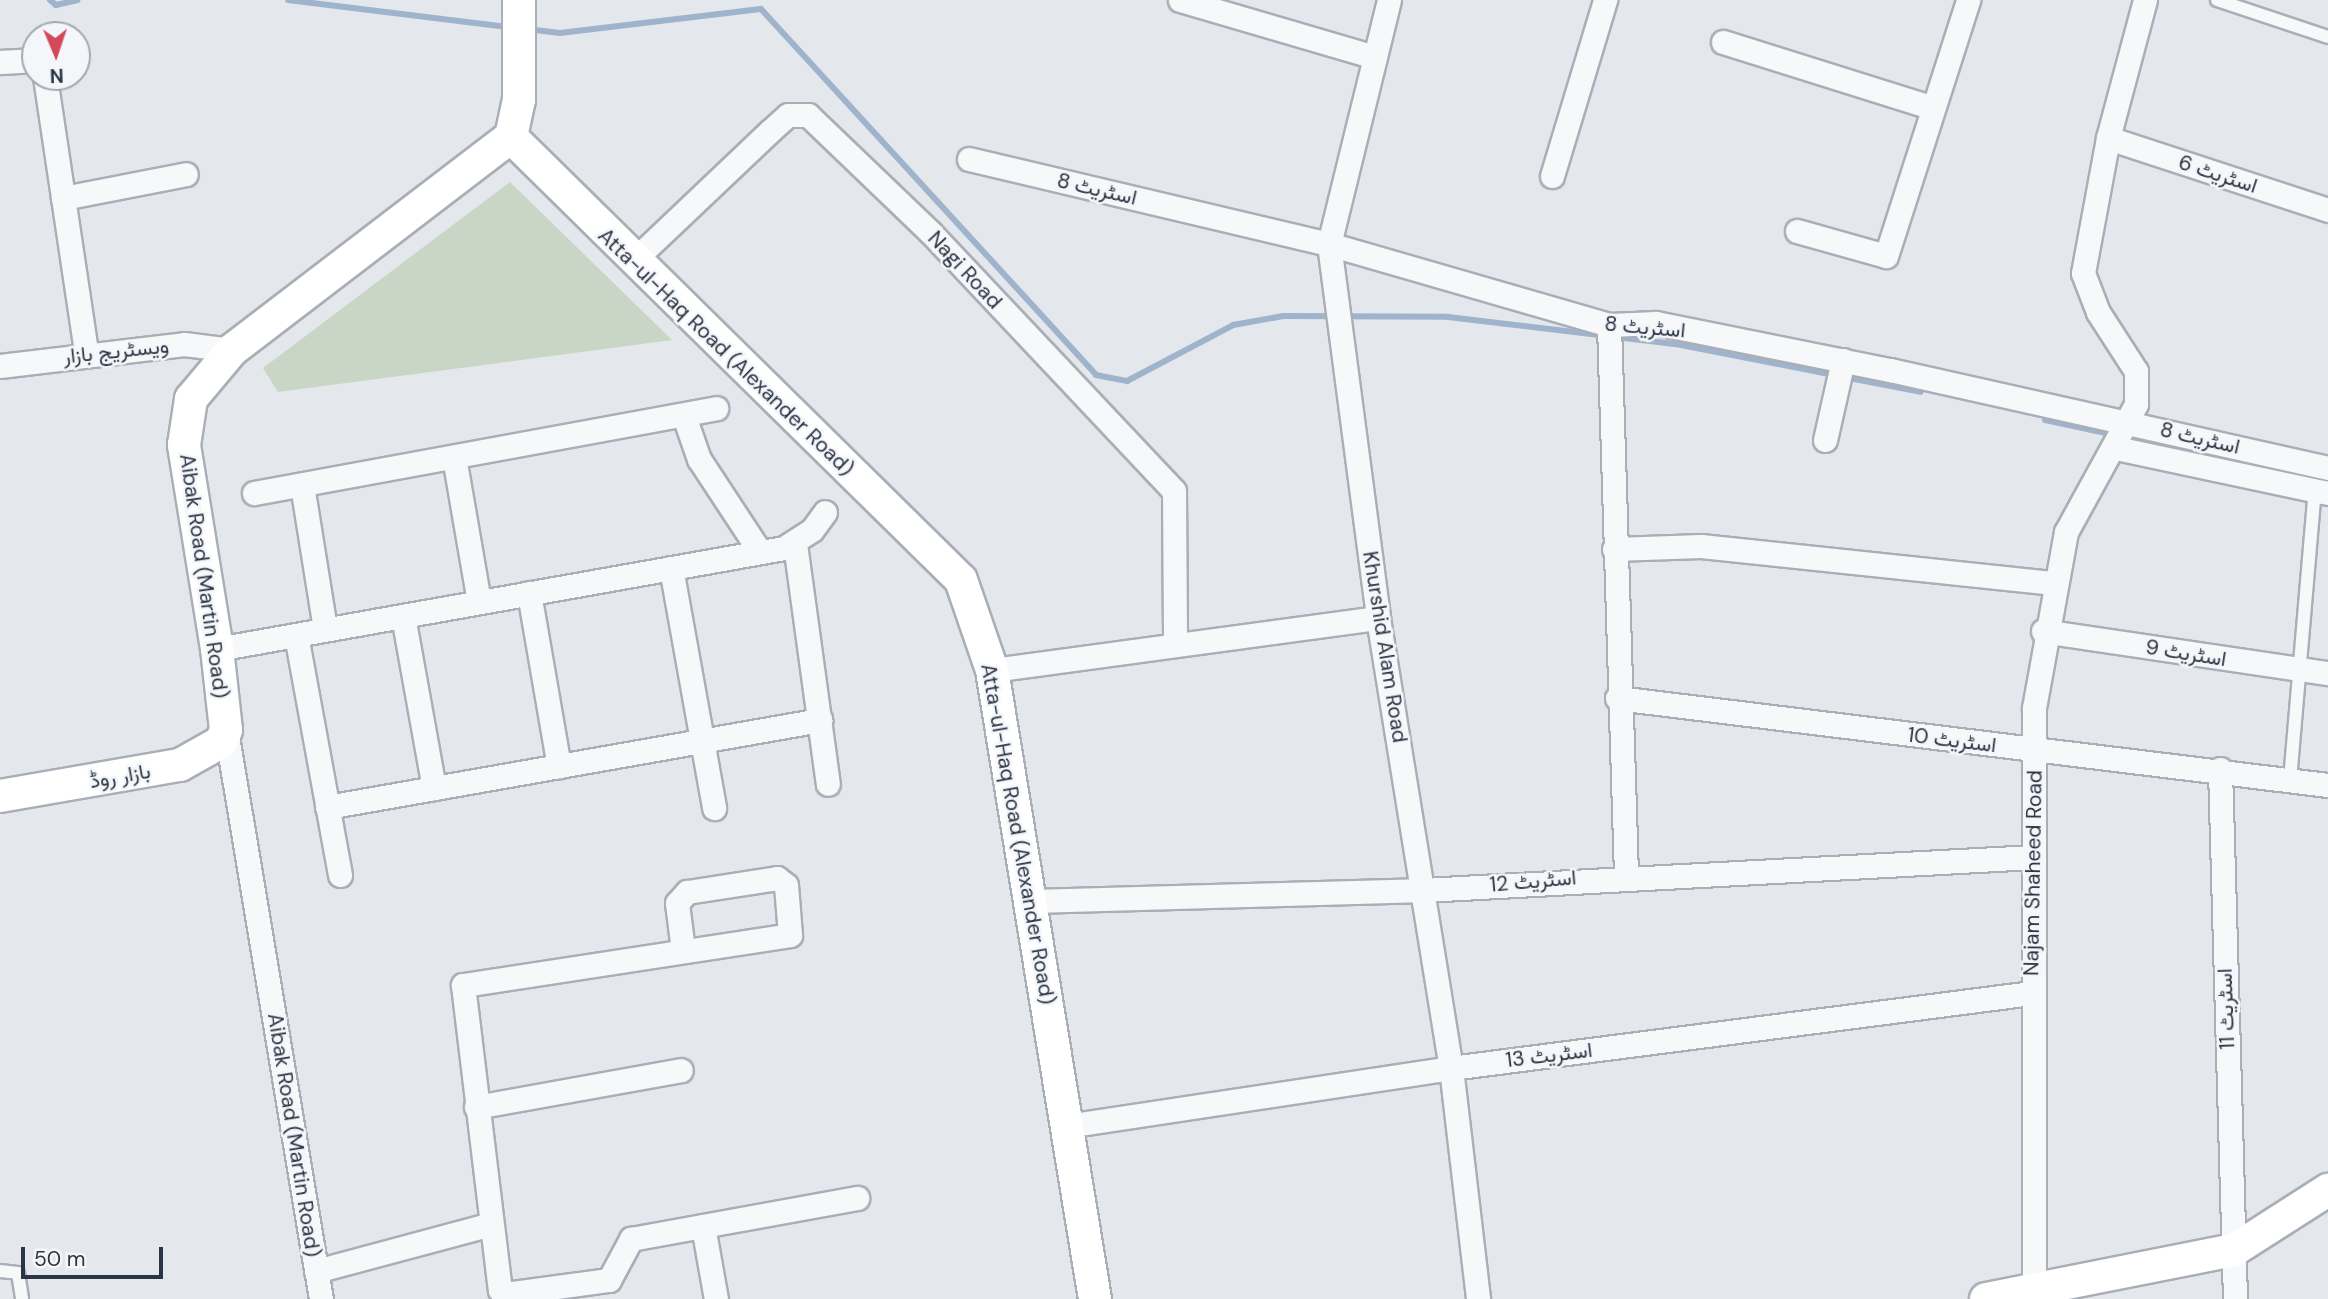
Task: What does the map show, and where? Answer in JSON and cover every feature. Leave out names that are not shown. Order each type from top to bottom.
[{"type":"street","points":[[1180,0],[1375,57]]},
{"type":"street","name":"Khurshid Alam Road","points":[[1389,0],[1329,244],[1378,618],[1451,1068],[1478,1299]]},
{"type":"street","points":[[1552,176],[1605,0]]},
{"type":"street","points":[[1797,231],[1886,256],[1968,0]]},
{"type":"street","points":[[2131,422],[2136,371],[2098,312],[2082,273],[2108,138],[2145,0]]},
{"type":"street","points":[[511,137],[519,2]]},
{"type":"street","points":[[1723,42],[1933,108]]},
{"type":"street","points":[[0,62],[21,61]]},
{"type":"street","points":[[47,91],[86,352]]},
{"type":"street","name":"Nagi Road","points":[[633,261],[788,115],[807,115],[931,233],[1174,491],[1175,641]]},
{"type":"street","name":"Atta-ul-Haq Road (Alexander Road)","points":[[511,137],[633,261],[961,580],[992,670],[1034,901],[1095,1299]]},
{"type":"street","name":"Aibak Road (Martin Road)","points":[[321,1299],[226,730],[217,649],[192,519],[185,416],[202,379],[232,350],[511,137]]},
{"type":"street","name":"اسٹریٹ 6","points":[[2108,138],[2328,210]]},
{"type":"street","name":"اسٹریٹ 8","points":[[969,159],[1329,244],[1609,335],[1656,323],[1840,372],[2131,422],[2328,468]]},
{"type":"street","points":[[63,198],[187,174]]},
{"type":"street","points":[[1609,335],[1618,698],[1626,874]]},
{"type":"street","name":"ویسٹریج بازار","points":[[0,366],[86,352],[184,344],[232,350]]},
{"type":"street","points":[[1825,440],[1840,372]]},
{"type":"street","points":[[254,493],[716,408]]},
{"type":"street","points":[[684,416],[699,459],[760,552]]},
{"type":"street","name":"Najam Shaheed Road","points":[[2034,1296],[2034,751],[2043,631],[2066,532],[2131,422]]},
{"type":"street","points":[[454,457],[479,602]]},
{"type":"street","points":[[2111,457],[2322,492]]},
{"type":"street","points":[[302,485],[325,629]]},
{"type":"street","points":[[217,649],[760,552],[795,544],[825,512]]},
{"type":"street","points":[[795,544],[828,784]]},
{"type":"street","points":[[1614,549],[1701,546],[2054,583]]},
{"type":"street","points":[[671,568],[714,808]]},
{"type":"street","points":[[529,593],[559,766]]},
{"type":"street","points":[[403,616],[434,788]]},
{"type":"street","points":[[992,670],[1175,641],[1378,618]]},
{"type":"street","name":"اسٹریٹ 9","points":[[2043,631],[2328,673]]},
{"type":"street","points":[[296,635],[340,874]]},
{"type":"street","name":"اسٹریٹ 10","points":[[1618,698],[2034,751],[2220,769],[2328,785]]},
{"type":"street","points":[[327,807],[820,720]]},
{"type":"street","name":"بازار روڈ","points":[[0,796],[180,765],[212,750],[226,730]]},
{"type":"street","name":"اسٹریٹ 11","points":[[2220,769],[2235,1299]]},
{"type":"street","name":"اسٹریٹ 12","points":[[1034,901],[1424,890],[1626,874],[2033,857]]},
{"type":"street","points":[[683,950],[677,903],[687,891],[777,878],[786,885],[790,935],[463,985],[491,1224],[505,1294],[609,1280],[624,1242],[857,1198]]},
{"type":"street","name":"اسٹریٹ 13","points":[[1067,1126],[1451,1068],[2032,993]]},
{"type":"street","points":[[477,1107],[681,1070]]},
{"type":"street","points":[[1986,1299],[2034,1296],[2234,1250],[2328,1190]]},
{"type":"street","points":[[316,1271],[491,1224]]},
{"type":"street","points":[[703,1226],[716,1299]]},
{"type":"lane","points":[[2217,0],[2328,37]]},
{"type":"lane","points":[[2290,780],[2299,670],[2322,492]]},
{"type":"lane","points":[[0,1270],[18,1273],[22,1299]]},
{"type":"green space","points":[[510,182],[672,340],[278,392],[263,368]]},
{"type":"waterway","points":[[50,0],[56,5],[77,0]]},
{"type":"waterway","points":[[288,0],[509,27]]},
{"type":"waterway","points":[[527,29],[560,33],[761,9],[1096,375],[1127,381],[1233,325],[1283,316],[1448,317],[1676,344],[1834,375]]},
{"type":"waterway","points":[[1844,377],[1921,392]]},
{"type":"waterway","points":[[2045,420],[2105,433]]}]
